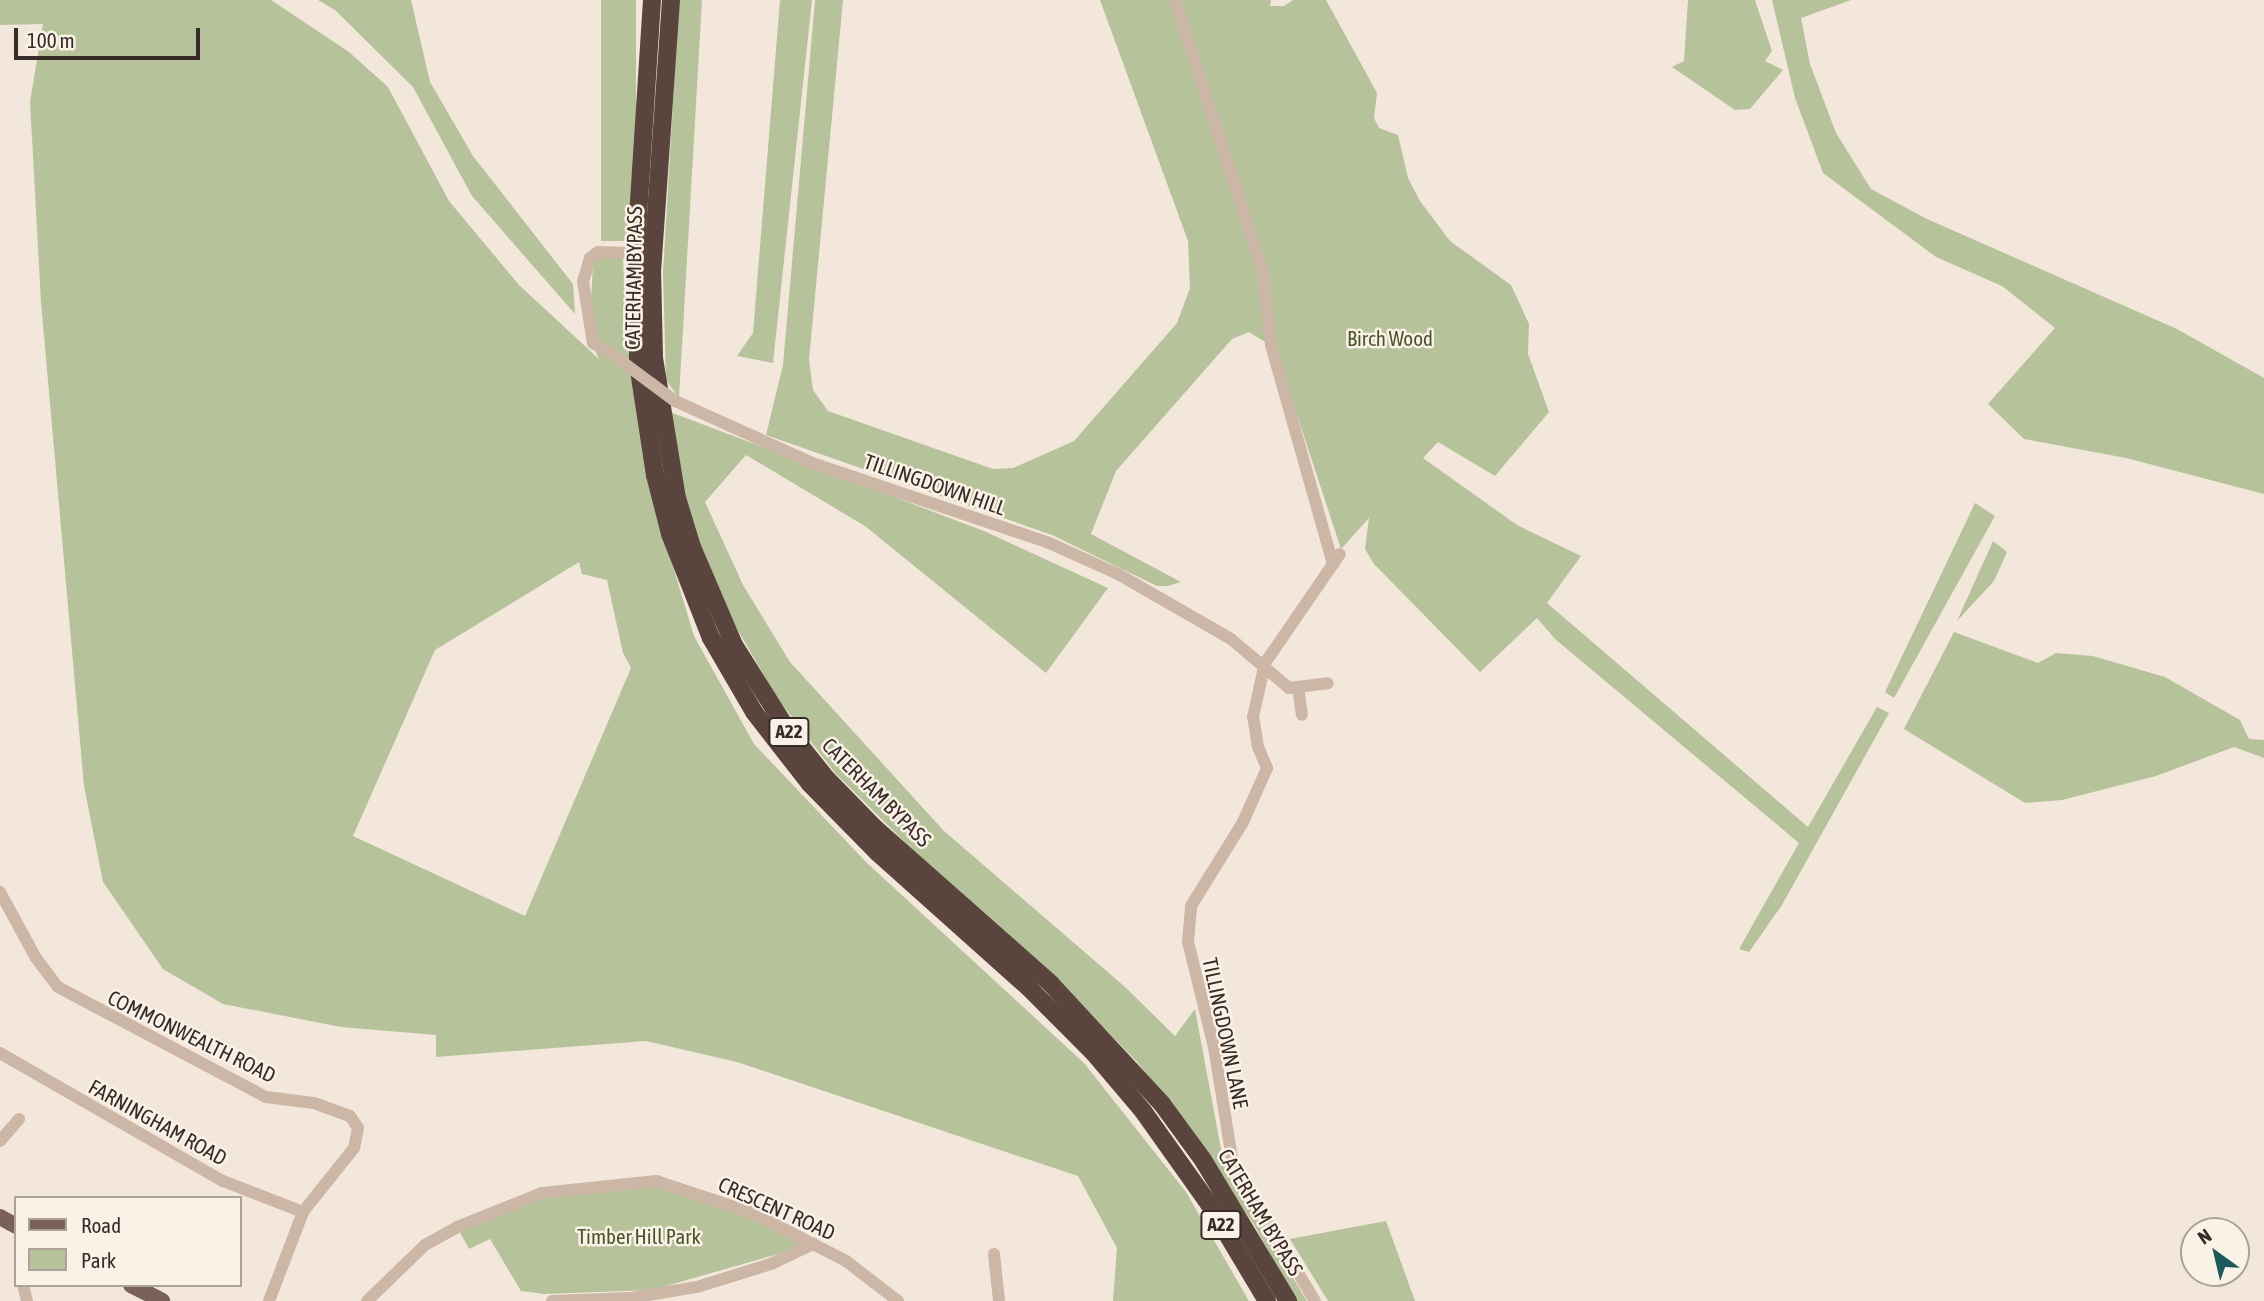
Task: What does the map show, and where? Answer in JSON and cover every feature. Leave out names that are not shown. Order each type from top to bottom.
[{"type":"highway","name":"CATERHAM BYPASS","points":[[652,0],[636,253],[638,364],[655,475],[688,583],[737,683],[810,784],[1093,1052],[1186,1172],[1267,1301]]},
{"type":"highway","name":"CATERHAM BYPASS","points":[[671,0],[652,269],[654,358],[677,498],[692,547],[734,645],[774,711],[826,778],[876,829],[1051,984],[1162,1104],[1203,1160],[1288,1301]]},
{"type":"main road","points":[[135,1287],[162,1301]]},
{"type":"street","points":[[1175,0],[1263,272],[1271,345],[1336,559],[1265,663]]},
{"type":"street","name":"TILLINGDOWN HILL","points":[[636,253],[607,252],[590,258],[583,282],[593,342],[675,401],[811,463],[1047,542],[1118,574],[1265,663],[1289,688],[1298,687]]},
{"type":"street","name":"TILLINGDOWN LANE","points":[[1265,663],[1253,717],[1258,747],[1267,768],[1242,822],[1191,906],[1188,942],[1214,1048],[1233,1165],[1315,1301]]},
{"type":"street","points":[[1302,715],[1298,687],[1328,684]]},
{"type":"street","name":"COMMONWEALTH ROAD","points":[[0,892],[36,958],[58,987],[266,1097],[314,1103],[350,1116],[358,1128],[354,1148],[303,1212],[269,1301]]},
{"type":"street","name":"FARNINGHAM ROAD","points":[[0,1053],[223,1181],[303,1212]]},
{"type":"street","points":[[0,1141],[19,1119]]},
{"type":"street","name":"CRESCENT ROAD","points":[[368,1301],[425,1245],[457,1227],[542,1193],[603,1184],[656,1181],[753,1213],[846,1261],[898,1301]]},
{"type":"street","points":[[552,1301],[631,1298],[697,1287],[771,1264],[813,1244]]},
{"type":"street","points":[[995,1254],[999,1301]]},
{"type":"green space","points":[[0,0],[271,0],[349,52],[388,87],[449,201],[519,285],[599,359],[589,338],[593,263],[601,254],[623,258],[627,346],[659,520],[694,636],[754,744],[866,862],[1084,1063],[1186,1192],[1249,1301],[1113,1301],[1117,1248],[1078,1176],[737,1062],[646,1041],[436,1057],[436,1035],[341,1027],[223,1004],[163,969],[103,882],[84,786],[41,302],[30,102],[43,24],[0,25]],"holes":[[[579,562],[582,574],[607,580],[623,653],[631,668],[525,916],[353,836],[435,650]]]},
{"type":"green space","points":[[318,0],[411,0],[430,82],[473,156],[573,284],[575,314],[472,196],[413,87],[335,10]]},
{"type":"green space","points":[[601,0],[636,0],[636,241],[601,241]]},
{"type":"green space","points":[[679,0],[702,0],[679,398],[666,380],[663,273]]},
{"type":"green space","points":[[780,0],[812,0],[773,363],[737,356],[753,333]]},
{"type":"green space","name":"Birch Wood","points":[[815,0],[843,0],[809,360],[813,390],[828,411],[993,469],[1013,468],[1074,441],[1177,323],[1190,288],[1188,241],[1100,0],[1271,0],[1270,6],[1284,6],[1293,0],[1326,0],[1377,93],[1374,118],[1379,128],[1398,135],[1408,178],[1420,201],[1450,241],[1511,285],[1529,324],[1528,354],[1549,412],[1495,476],[1438,442],[1423,458],[1517,525],[1581,556],[1547,603],[1808,827],[1877,707],[1889,713],[1782,905],[1749,952],[1739,949],[1799,843],[1555,639],[1537,618],[1480,672],[1374,564],[1365,549],[1369,518],[1341,549],[1275,348],[1249,332],[1232,339],[1116,471],[1091,534],[1181,582],[1168,586],[1157,586],[1052,535],[766,435],[783,365]]},
{"type":"green space","points":[[1688,0],[1755,0],[1772,51],[1765,61],[1783,70],[1750,109],[1735,110],[1672,67],[1684,61]]},
{"type":"green space","points":[[1772,0],[1851,0],[1801,18],[1810,64],[1836,133],[1871,189],[1927,219],[2177,329],[2264,378],[2264,494],[2126,458],[2024,439],[1988,404],[2055,328],[2002,286],[1936,257],[1823,173],[1795,98]]},
{"type":"green space","points":[[670,412],[984,531],[1108,588],[1046,673],[865,526],[746,455],[705,502],[743,585],[790,662],[944,831],[1124,986],[1175,1036],[1195,1009],[1224,1165],[1307,1301],[1296,1301],[1253,1223],[1138,1063],[1067,989],[922,859],[836,774],[777,698],[736,627],[697,540],[675,454]]},
{"type":"green space","points":[[1975,503],[1995,516],[1894,698],[1885,692]]},
{"type":"green space","points":[[1993,541],[2007,552],[1994,581],[1957,621]]},
{"type":"green space","points":[[1954,632],[2038,663],[2056,653],[2093,656],[2165,677],[2240,720],[2249,739],[2264,740],[2264,758],[2234,747],[2156,776],[2062,800],[2025,803],[1904,729]]},
{"type":"green space","name":"Timber Hill Park","points":[[656,1181],[710,1197],[813,1244],[652,1290],[544,1294],[521,1291],[490,1239],[469,1249],[457,1227],[542,1193]]},
{"type":"green space","points":[[1386,1221],[1415,1301],[1328,1301],[1290,1239]]}]
